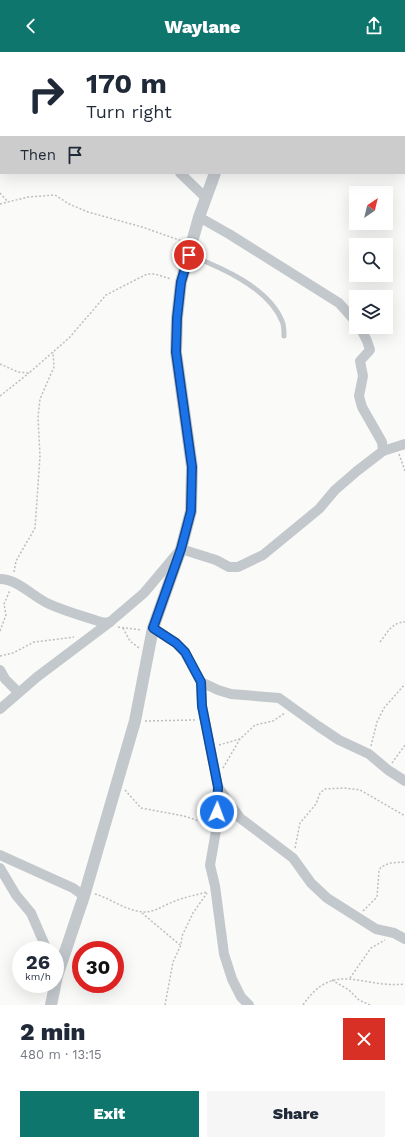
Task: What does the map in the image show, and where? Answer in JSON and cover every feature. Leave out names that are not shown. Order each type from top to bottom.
[{"type":"street","points":[[181,174],[206,198]]},
{"type":"street","points":[[64,950],[84,893],[135,721],[153,632],[181,549],[191,511],[192,467],[176,352],[177,318],[181,282],[199,217],[215,174]]},
{"type":"street","points":[[199,217],[242,242],[338,303],[349,315]]},
{"type":"street","points":[[364,334],[370,350],[360,361],[363,376],[359,396],[362,407],[382,442],[383,451]]},
{"type":"street","points":[[181,549],[216,560],[229,567],[238,567],[254,560],[263,555],[319,509],[335,490],[383,451],[400,446]]},
{"type":"street","points":[[0,709],[18,692],[110,622],[144,593],[181,549]]},
{"type":"street","points":[[0,579],[11,582],[54,606],[104,623],[110,622]]},
{"type":"street","points":[[153,632],[176,643],[185,652],[201,682],[202,706],[218,782],[217,825],[210,865],[215,886],[224,954],[232,979],[241,997],[249,1005]]},
{"type":"street","points":[[0,670],[5,679],[18,692]]},
{"type":"street","points":[[201,682],[231,694],[279,698],[339,740],[369,754],[388,770],[405,781]]},
{"type":"street","points":[[218,782],[240,818],[293,858],[318,890],[376,929],[394,933],[405,938]]},
{"type":"street","points":[[0,855],[84,893]]},
{"type":"street","points":[[0,868],[16,895],[31,913],[43,941]]},
{"type":"street","points":[[51,1005],[53,993]]},
{"type":"lane","points":[[190,250],[221,267],[247,284],[268,301],[282,321],[284,336]]},
{"type":"path","points":[[0,193],[8,202]]},
{"type":"path","points":[[0,204],[28,197],[55,195],[69,204],[88,212],[142,227],[190,250]]},
{"type":"path","points":[[0,396],[53,352],[106,295],[147,274],[155,274],[181,282]]},
{"type":"path","points":[[0,631],[6,615],[4,604],[16,561],[35,528],[40,456],[38,417],[40,399],[54,367],[53,352]]},
{"type":"path","points":[[0,364],[18,372],[29,373]]},
{"type":"path","points":[[400,446],[405,471]]},
{"type":"path","points":[[110,622],[123,628],[153,632]]},
{"type":"path","points":[[380,642],[394,625],[399,622],[405,622]]},
{"type":"path","points":[[123,628],[130,641],[149,655]]},
{"type":"path","points":[[0,656],[13,653],[34,642],[74,637]]},
{"type":"path","points":[[369,754],[377,722],[384,708],[405,684]]},
{"type":"path","points":[[218,782],[240,739],[256,725],[273,721],[286,712],[297,711]]},
{"type":"path","points":[[135,721],[205,720]]},
{"type":"path","points":[[211,749],[224,743],[240,739]]},
{"type":"path","points":[[388,770],[405,745]]},
{"type":"path","points":[[116,786],[127,791],[141,808],[184,816],[200,822],[217,825]]},
{"type":"path","points":[[293,858],[300,823],[316,804],[320,793],[325,789],[344,788],[360,790],[405,816]]},
{"type":"path","points":[[359,918],[368,904],[377,897],[379,871],[381,867],[390,863],[405,862]]},
{"type":"path","points":[[84,893],[106,897],[126,908],[140,912],[151,912],[178,900],[209,892],[193,913],[182,936],[181,945],[174,962],[165,1005]]},
{"type":"path","points":[[140,912],[181,945]]},
{"type":"path","points":[[350,978],[371,948],[385,940]]},
{"type":"path","points":[[303,1005],[318,987],[332,979],[350,978],[376,984],[405,984]]},
{"type":"path","points":[[332,979],[349,990],[359,1000],[370,1005]]},
{"type":"route","points":[[189,255],[181,282],[177,318],[176,352],[192,467],[191,511],[181,549],[153,628],[176,643],[185,652],[201,682],[202,706],[218,787],[217,812]]}]
